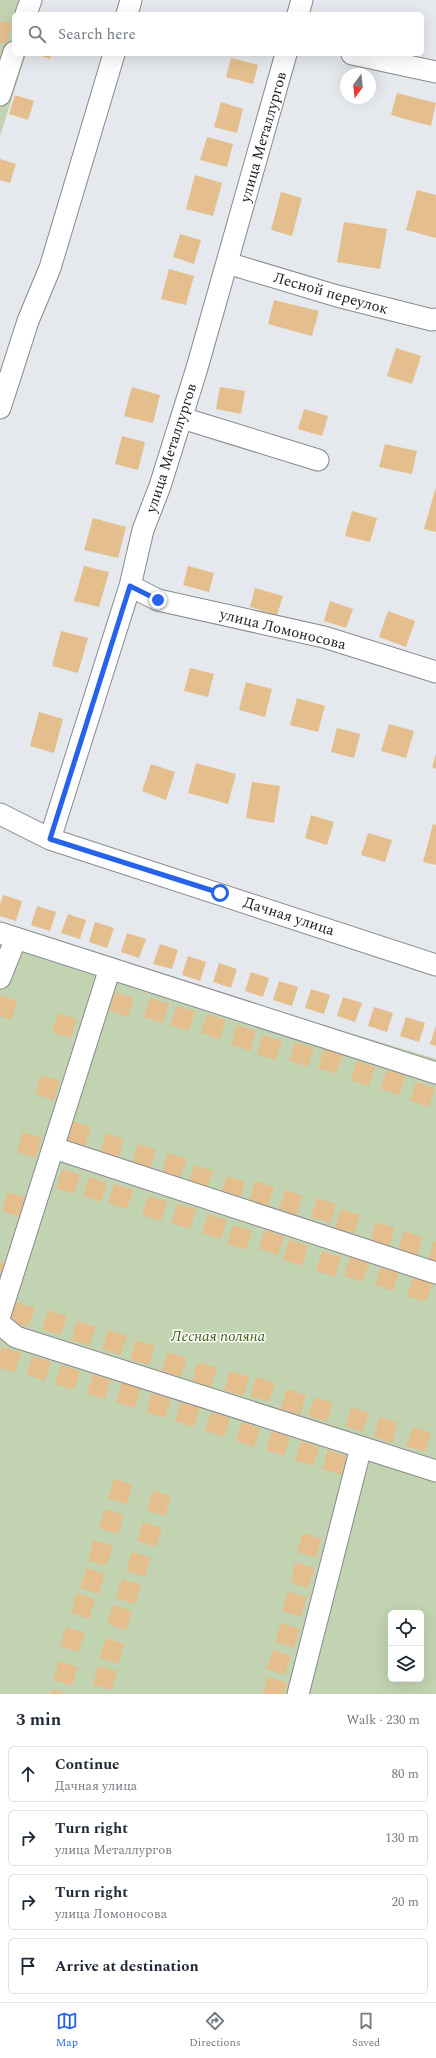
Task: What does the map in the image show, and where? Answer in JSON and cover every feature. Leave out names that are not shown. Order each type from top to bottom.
[{"type":"street","points":[[27,12],[31,0]]},
{"type":"street","points":[[128,12],[131,0]]},
{"type":"street","points":[[299,12],[302,0]]},
{"type":"street","points":[[0,95],[13,56]]},
{"type":"street","points":[[0,408],[28,321],[50,268],[113,56]]},
{"type":"street","name":"улица Металлургов","points":[[50,839],[130,586],[143,530],[160,486],[182,418],[285,56]]},
{"type":"street","points":[[361,56],[436,72]]},
{"type":"street","name":"Лесной переулок","points":[[227,263],[337,296],[432,320],[436,319]]},
{"type":"street","points":[[182,418],[318,460]]},
{"type":"street","name":"улица Ломоносова","points":[[130,586],[158,600],[324,638],[436,672]]},
{"type":"street","name":"Дачная улица","points":[[0,814],[50,839],[436,965]]},
{"type":"street","points":[[0,978],[8,936],[436,1072]]},
{"type":"street","points":[[0,1315],[4,1292],[54,1148],[110,968]]},
{"type":"street","points":[[54,1148],[436,1273]]},
{"type":"street","points":[[0,1324],[16,1337],[436,1471]]},
{"type":"street","points":[[298,1694],[361,1447]]},
{"type":"green space","points":[[0,0],[42,0],[39,12],[12,12],[12,56],[25,56],[0,136]]},
{"type":"green space","name":"Лесная поляна","points":[[0,927],[436,1059],[436,1694],[0,1694]]},
{"type":"building","points":[[0,21],[12,24],[6,44],[0,42]]},
{"type":"building","points":[[42,56],[51,56],[50,59]]},
{"type":"building","points":[[231,58],[258,65],[253,84],[226,77]]},
{"type":"building","points":[[397,93],[436,103],[431,126],[391,115]]},
{"type":"building","points":[[15,95],[34,101],[28,120],[9,114]]},
{"type":"building","points":[[221,102],[243,109],[237,133],[214,127]]},
{"type":"building","points":[[207,137],[233,144],[227,167],[200,160]]},
{"type":"building","points":[[0,159],[16,164],[10,183],[0,180]]},
{"type":"building","points":[[195,175],[222,183],[213,216],[186,209]]},
{"type":"building","points":[[417,190],[436,195],[436,238],[406,230]]},
{"type":"building","points":[[281,192],[302,198],[292,236],[271,230]]},
{"type":"building","points":[[344,222],[387,229],[380,269],[337,262]]},
{"type":"building","points":[[180,234],[201,240],[194,264],[173,257]]},
{"type":"building","points":[[169,269],[194,276],[186,305],[161,299]]},
{"type":"building","points":[[274,300],[319,311],[312,336],[268,324]]},
{"type":"building","points":[[396,348],[421,356],[412,384],[387,376]]},
{"type":"building","points":[[132,387],[160,395],[153,423],[124,416]]},
{"type":"building","points":[[220,387],[245,391],[241,414],[216,409]]},
{"type":"building","points":[[304,409],[328,416],[322,436],[298,429]]},
{"type":"building","points":[[122,436],[145,442],[138,470],[115,464]]},
{"type":"building","points":[[385,444],[417,451],[412,474],[379,467]]},
{"type":"building","points":[[436,487],[436,532],[424,529]]},
{"type":"building","points":[[352,511],[377,518],[370,542],[345,536]]},
{"type":"building","points":[[93,518],[126,527],[118,558],[84,550]]},
{"type":"building","points":[[84,566],[109,572],[99,607],[74,601]]},
{"type":"building","points":[[188,566],[214,573],[209,592],[183,585]]},
{"type":"building","points":[[255,588],[283,596],[277,615],[250,607]]},
{"type":"building","points":[[330,601],[353,609],[346,628],[324,621]]},
{"type":"building","points":[[388,611],[415,621],[406,647],[379,637]]},
{"type":"building","points":[[61,631],[88,638],[78,673],[52,666]]},
{"type":"building","points":[[190,668],[214,674],[208,697],[184,691]]},
{"type":"building","points":[[246,682],[272,689],[265,717],[239,710]]},
{"type":"building","points":[[297,698],[325,706],[318,732],[290,725]]},
{"type":"building","points":[[39,712],[63,719],[54,753],[30,746]]},
{"type":"building","points":[[389,724],[414,731],[406,758],[381,751]]},
{"type":"building","points":[[337,728],[360,734],[354,758],[331,752]]},
{"type":"building","points":[[436,754],[436,769],[432,767]]},
{"type":"building","points":[[196,763],[236,774],[228,804],[188,793]]},
{"type":"building","points":[[151,764],[175,772],[166,800],[142,791]]},
{"type":"building","points":[[252,782],[280,786],[274,823],[246,818]]},
{"type":"building","points":[[311,815],[334,822],[327,845],[305,838]]},
{"type":"building","points":[[433,824],[436,825],[436,865],[423,862]]},
{"type":"building","points":[[368,833],[392,840],[385,862],[361,855]]},
{"type":"building","points":[[3,895],[22,901],[16,921],[0,916],[0,905]]},
{"type":"building","points":[[37,906],[56,912],[50,931],[31,925]]},
{"type":"building","points":[[68,914],[86,920],[80,939],[61,933]]},
{"type":"building","points":[[95,922],[114,928],[107,948],[89,942]]},
{"type":"building","points":[[127,933],[146,939],[139,958],[121,952]]},
{"type":"building","points":[[160,944],[178,950],[172,969],[153,964]]},
{"type":"building","points":[[188,956],[206,962],[200,981],[182,975]]},
{"type":"building","points":[[219,963],[237,969],[231,988],[213,982]]},
{"type":"building","points":[[251,972],[269,978],[263,997],[245,991]]},
{"type":"building","points":[[279,981],[298,987],[292,1006],[273,1000]]},
{"type":"building","points":[[311,989],[330,995],[324,1014],[305,1008]]},
{"type":"building","points":[[115,992],[134,998],[128,1017],[109,1011]]},
{"type":"building","points":[[0,995],[17,1001],[11,1020],[0,1016]]},
{"type":"building","points":[[343,997],[362,1003],[355,1022],[337,1016]]},
{"type":"building","points":[[150,998],[169,1004],[163,1023],[144,1017]]},
{"type":"building","points":[[177,1006],[195,1011],[189,1031],[170,1025]]},
{"type":"building","points":[[374,1007],[393,1013],[387,1032],[368,1026]]},
{"type":"building","points":[[58,1013],[77,1019],[71,1038],[52,1032]]},
{"type":"building","points":[[207,1014],[226,1020],[220,1039],[201,1033]]},
{"type":"building","points":[[406,1017],[425,1023],[419,1042],[400,1036]]},
{"type":"building","points":[[237,1025],[256,1031],[250,1051],[231,1045]]},
{"type":"building","points":[[436,1026],[436,1046],[430,1044]]},
{"type":"building","points":[[263,1035],[282,1041],[276,1060],[257,1054]]},
{"type":"building","points":[[295,1042],[314,1048],[308,1067],[289,1061]]},
{"type":"building","points":[[324,1049],[343,1055],[336,1074],[318,1068]]},
{"type":"building","points":[[357,1061],[375,1067],[369,1086],[351,1080]]},
{"type":"building","points":[[387,1070],[405,1076],[399,1095],[380,1089]]},
{"type":"building","points":[[41,1075],[60,1081],[54,1100],[35,1094]]},
{"type":"building","points":[[416,1082],[435,1088],[429,1107],[410,1101]]},
{"type":"building","points":[[72,1121],[91,1127],[85,1146],[66,1140]]},
{"type":"building","points":[[23,1132],[42,1138],[36,1158],[17,1152]]},
{"type":"building","points":[[106,1133],[124,1139],[118,1158],[100,1152]]},
{"type":"building","points":[[138,1144],[156,1150],[150,1169],[132,1163]]},
{"type":"building","points":[[168,1153],[187,1159],[180,1179],[162,1173]]},
{"type":"building","points":[[194,1165],[213,1171],[206,1190],[188,1184]]},
{"type":"building","points":[[62,1169],[80,1175],[74,1194],[56,1188]]},
{"type":"building","points":[[227,1176],[245,1182],[239,1202],[220,1196]]},
{"type":"building","points":[[89,1177],[107,1183],[101,1202],[83,1196]]},
{"type":"building","points":[[255,1181],[274,1187],[268,1206],[249,1200]]},
{"type":"building","points":[[114,1184],[133,1190],[127,1209],[108,1203]]},
{"type":"building","points":[[285,1190],[303,1196],[297,1215],[279,1209]]},
{"type":"building","points":[[8,1192],[27,1198],[21,1217],[2,1211]]},
{"type":"building","points":[[148,1196],[167,1202],[161,1221],[142,1215]]},
{"type":"building","points":[[317,1198],[336,1204],[330,1223],[311,1217]]},
{"type":"building","points":[[177,1204],[196,1209],[190,1229],[171,1223]]},
{"type":"building","points":[[341,1209],[360,1215],[353,1234],[335,1228]]},
{"type":"building","points":[[208,1214],[227,1220],[221,1239],[202,1233]]},
{"type":"building","points":[[376,1222],[395,1228],[389,1247],[370,1241]]},
{"type":"building","points":[[233,1225],[252,1231],[246,1250],[227,1244]]},
{"type":"building","points":[[265,1230],[284,1236],[278,1255],[259,1249]]},
{"type":"building","points":[[404,1231],[423,1237],[417,1256],[398,1250]]},
{"type":"building","points":[[289,1240],[308,1246],[302,1266],[283,1260]]},
{"type":"building","points":[[434,1241],[436,1241],[436,1262],[428,1260]]},
{"type":"building","points":[[322,1251],[341,1257],[335,1277],[316,1271]]},
{"type":"building","points":[[350,1257],[369,1263],[363,1282],[344,1276]]},
{"type":"building","points":[[0,1262],[9,1264],[0,1283]]},
{"type":"building","points":[[381,1266],[399,1272],[393,1291],[375,1285]]},
{"type":"building","points":[[413,1277],[432,1283],[426,1302],[407,1296]]},
{"type":"building","points":[[16,1302],[35,1308],[28,1327],[10,1321]]},
{"type":"building","points":[[48,1310],[67,1316],[61,1335],[42,1329]]},
{"type":"building","points":[[77,1321],[96,1327],[89,1346],[71,1340]]},
{"type":"building","points":[[108,1330],[127,1336],[120,1355],[102,1349]]},
{"type":"building","points":[[136,1340],[155,1346],[149,1365],[130,1360]]},
{"type":"building","points":[[2,1347],[21,1353],[15,1372],[0,1368],[0,1355]]},
{"type":"building","points":[[168,1352],[187,1358],[181,1377],[162,1371]]},
{"type":"building","points":[[32,1356],[51,1362],[45,1381],[26,1375]]},
{"type":"building","points":[[198,1362],[217,1368],[211,1387],[192,1381]]},
{"type":"building","points":[[61,1365],[80,1371],[74,1390],[55,1384]]},
{"type":"building","points":[[230,1371],[249,1377],[243,1396],[224,1390]]},
{"type":"building","points":[[93,1374],[111,1380],[105,1399],[87,1393]]},
{"type":"building","points":[[256,1377],[275,1383],[269,1402],[250,1396]]},
{"type":"building","points":[[122,1383],[141,1388],[135,1408],[116,1402]]},
{"type":"building","points":[[287,1389],[306,1395],[300,1415],[281,1409]]},
{"type":"building","points":[[152,1393],[171,1399],[165,1418],[146,1412]]},
{"type":"building","points":[[315,1397],[333,1403],[327,1422],[308,1416]]},
{"type":"building","points":[[181,1402],[200,1408],[194,1427],[175,1421]]},
{"type":"building","points":[[351,1407],[369,1413],[363,1432],[345,1426]]},
{"type":"building","points":[[211,1412],[230,1418],[224,1437],[205,1431]]},
{"type":"building","points":[[380,1417],[398,1423],[392,1443],[374,1437]]},
{"type":"building","points":[[242,1422],[260,1428],[254,1447],[236,1441]]},
{"type":"building","points":[[413,1427],[431,1433],[425,1452],[406,1446]]},
{"type":"building","points":[[272,1431],[290,1437],[284,1456],[266,1450]]},
{"type":"building","points":[[301,1441],[319,1447],[313,1466],[295,1460]]},
{"type":"building","points":[[328,1450],[347,1456],[341,1475],[322,1469]]},
{"type":"building","points":[[114,1479],[133,1485],[127,1504],[108,1498]]},
{"type":"building","points":[[153,1490],[171,1496],[165,1516],[147,1510]]},
{"type":"building","points":[[105,1509],[124,1515],[118,1534],[99,1528]]},
{"type":"building","points":[[143,1522],[162,1528],[156,1547],[137,1541]]},
{"type":"building","points":[[303,1533],[322,1539],[316,1558],[297,1552]]},
{"type":"building","points":[[94,1540],[113,1546],[106,1566],[88,1560]]},
{"type":"building","points":[[132,1552],[151,1558],[145,1577],[126,1571]]},
{"type":"building","points":[[296,1562],[315,1568],[308,1588],[290,1582]]},
{"type":"building","points":[[87,1568],[105,1574],[99,1594],[80,1588]]},
{"type":"building","points":[[122,1579],[141,1585],[135,1604],[116,1598]]},
{"type":"building","points":[[288,1592],[307,1597],[301,1617],[282,1611]]},
{"type":"building","points":[[77,1593],[95,1599],[89,1619],[71,1613]]},
{"type":"building","points":[[113,1605],[132,1611],[126,1630],[107,1624]]},
{"type":"building","points":[[281,1623],[300,1629],[294,1648],[275,1642]]},
{"type":"building","points":[[66,1627],[85,1633],[78,1652],[60,1646]]},
{"type":"building","points":[[106,1638],[124,1644],[118,1664],[99,1658]]},
{"type":"building","points":[[273,1650],[291,1656],[285,1675],[266,1669]]},
{"type":"building","points":[[59,1661],[78,1667],[72,1686],[53,1680]]},
{"type":"building","points":[[98,1666],[117,1671],[112,1690],[93,1685]]},
{"type":"building","points":[[268,1677],[287,1683],[284,1694],[263,1694]]},
{"type":"building","points":[[53,1689],[67,1694],[51,1694]]},
{"type":"route","points":[[158,600],[130,586],[50,839],[220,893]]}]
